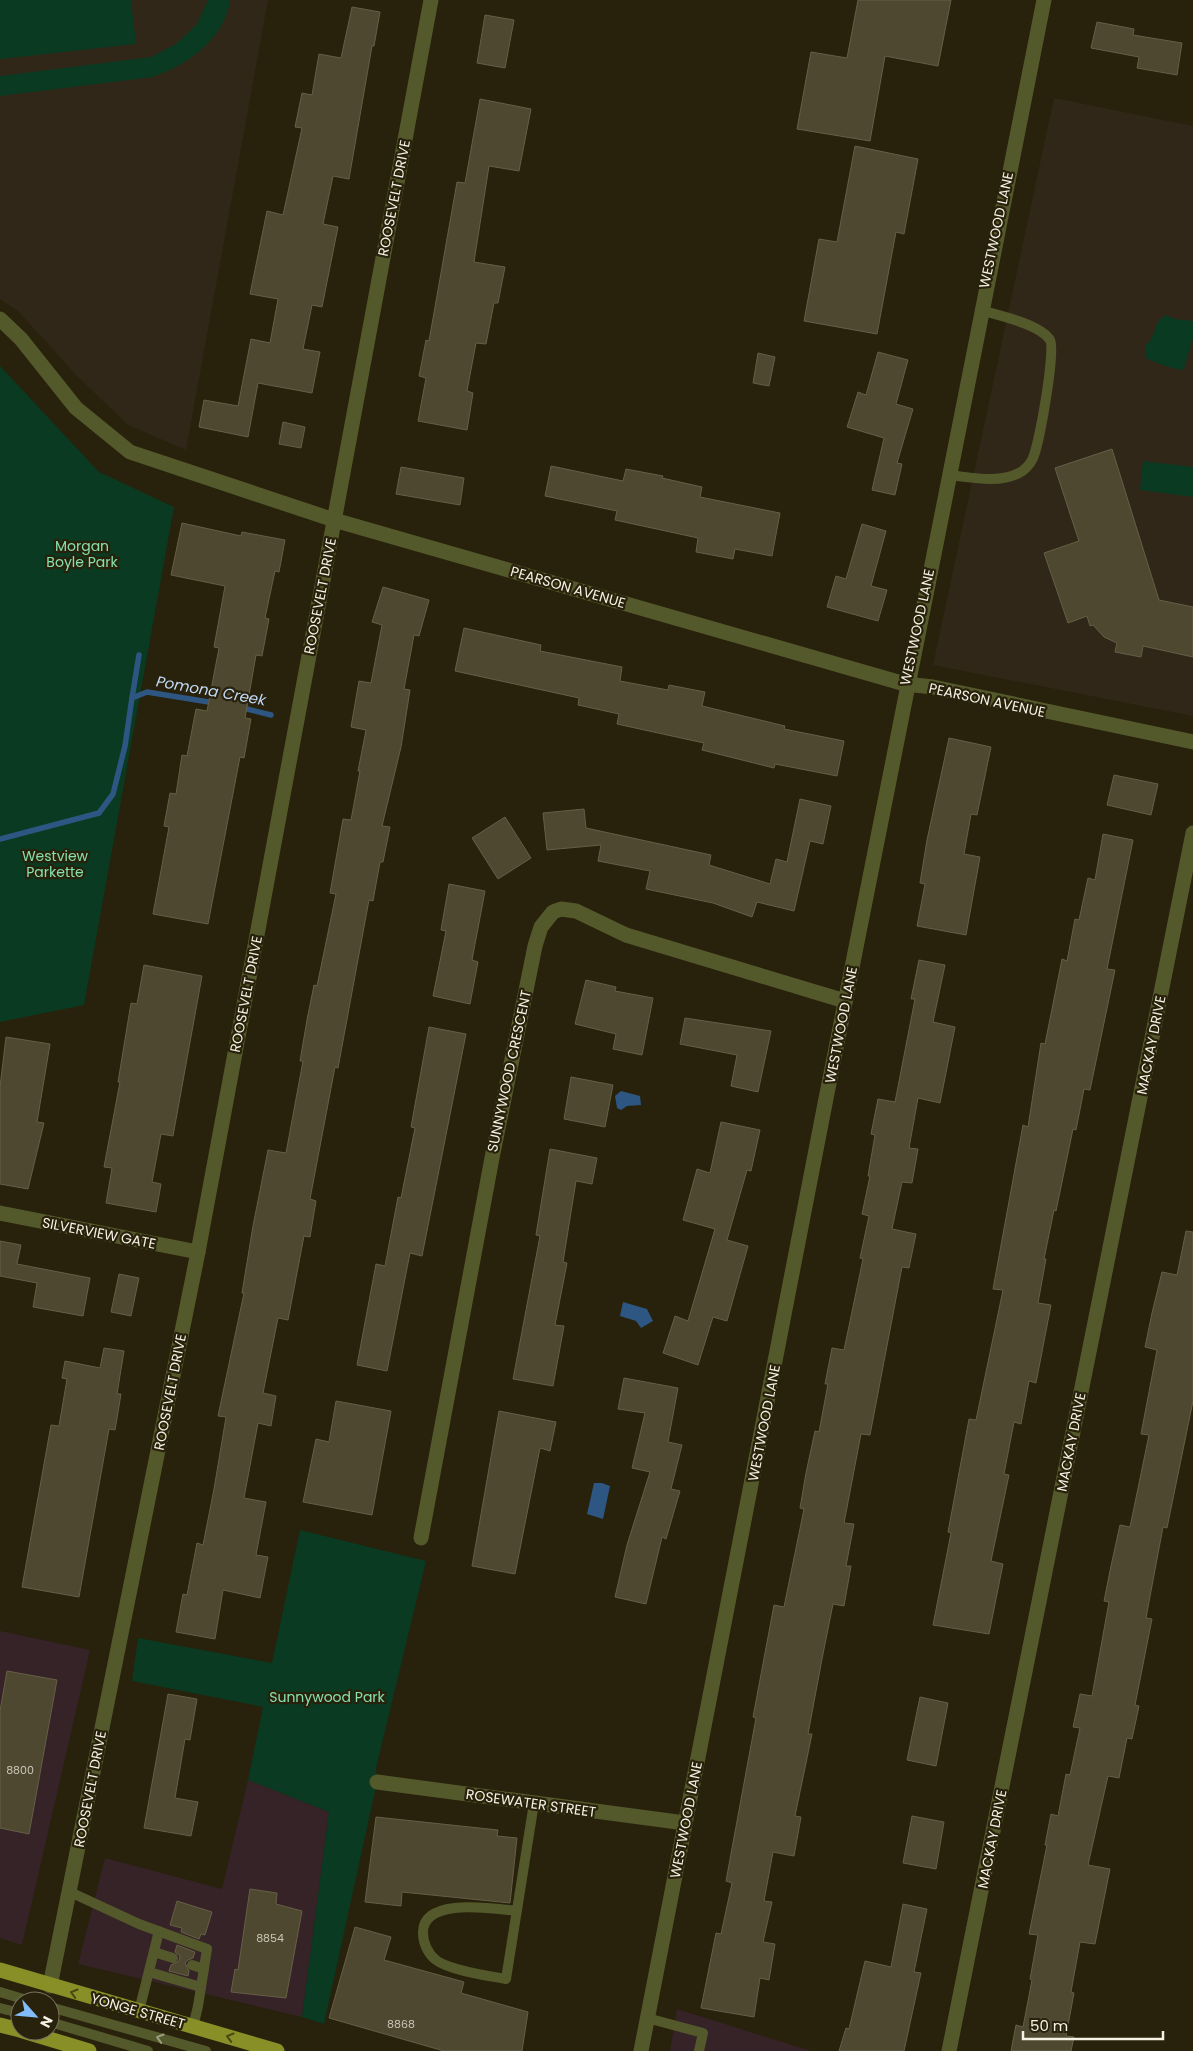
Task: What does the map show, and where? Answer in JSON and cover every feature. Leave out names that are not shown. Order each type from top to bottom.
[{"type":"main road","name":"YONGE STREET","points":[[0,1970],[277,2051]]},
{"type":"main road","points":[[56,2041],[89,2051]]},
{"type":"street","name":"ROOSEVELT DRIVE","points":[[50,1986],[198,1252],[431,0]]},
{"type":"street","name":"WESTWOOD LANE","points":[[641,2051],[905,684],[1044,0]]},
{"type":"street","name":"PEARSON AVENUE","points":[[0,319],[21,339],[76,408],[130,452],[334,520],[905,684],[933,687],[1193,742]]},
{"type":"street","name":"MACKAY DRIVE","points":[[949,2051],[1193,833]]},
{"type":"street","name":"SUNNYWOOD CRESCENT","points":[[421,1538],[492,1158],[534,946],[541,927],[553,912],[561,909],[576,911],[626,935],[845,1001]]},
{"type":"street","name":"SILVERVIEW GATE","points":[[0,1213],[198,1252]]},
{"type":"street","name":"ROSEWATER STREET","points":[[376,1782],[685,1823]]},
{"type":"lane","points":[[948,476],[1006,479],[1021,472],[1033,459],[1044,406],[1053,355],[1051,340],[1042,331],[980,310]]},
{"type":"lane","points":[[517,1911],[470,1906],[444,1908],[428,1920],[422,1931],[425,1946],[436,1960],[472,1973],[506,1979],[517,1911],[534,1803]]},
{"type":"lane","points":[[70,1892],[159,1932],[207,1949],[193,2027]]},
{"type":"lane","points":[[139,2011],[159,1932]]},
{"type":"lane","points":[[154,1952],[173,1958]]},
{"type":"lane","points":[[192,1965],[204,1969]]},
{"type":"lane","points":[[149,1972],[201,1987]]},
{"type":"lane","points":[[60,2010],[206,2051]]},
{"type":"lane","points":[[647,2018],[703,2033],[699,2051]]},
{"type":"lane","points":[[60,2025],[148,2051]]},
{"type":"shaded area","points":[[0,0],[268,0],[186,450],[128,425],[76,375],[18,311],[0,299]]},
{"type":"shaded area","points":[[1054,98],[1193,126],[1193,716],[933,665]]},
{"type":"shaded area","points":[[0,1631],[90,1650],[22,1945],[0,1938]]},
{"type":"shaded area","points":[[248,1780],[329,1812],[302,2017],[78,1964],[105,1858],[222,1889]]},
{"type":"shaded area","points":[[677,2009],[811,2051],[670,2051]]},
{"type":"green space","points":[[0,0],[131,0],[136,44],[0,59]]},
{"type":"green space","points":[[208,0],[230,0],[227,14],[221,27],[202,49],[191,58],[166,72],[153,77],[0,96],[0,76],[151,57],[176,44],[197,24]]},
{"type":"green space","points":[[1166,315],[1175,319],[1193,321],[1193,338],[1184,368],[1181,370],[1162,365],[1145,357],[1146,345],[1152,338],[1156,325]]},
{"type":"green space","name":"Morgan Boyle Park","points":[[0,366],[99,472],[174,507],[84,1005],[0,1022]]},
{"type":"green space","points":[[1143,461],[1193,467],[1193,497],[1140,490]]},
{"type":"green space","name":"Sunnywood Park","points":[[300,1530],[426,1561],[376,1768],[377,1782],[324,2024],[302,2017],[329,1812],[248,1780],[263,1707],[132,1681],[138,1638],[272,1663]]},
{"type":"water","points":[[621,1091],[640,1096],[641,1105],[627,1106],[621,1110],[617,1108],[615,1096]]},
{"type":"water","points":[[623,1302],[647,1309],[653,1321],[641,1328],[636,1321],[620,1316]]},
{"type":"water","points":[[594,1483],[610,1486],[603,1519],[587,1514]]},
{"type":"building","points":[[858,0],[951,0],[938,66],[885,56],[870,141],[797,129],[811,52],[847,58]]},
{"type":"building","points":[[352,7],[380,12],[374,46],[372,46],[349,179],[333,176],[323,224],[338,227],[322,307],[312,305],[303,349],[320,352],[312,393],[258,383],[248,437],[199,427],[204,400],[238,406],[251,339],[270,343],[278,299],[250,294],[267,211],[283,215],[302,128],[295,127],[302,93],[312,95],[319,54],[341,58]]},
{"type":"building","points":[[485,15],[514,20],[505,68],[477,63]]},
{"type":"building","points":[[1097,22],[1134,29],[1133,35],[1182,43],[1177,75],[1137,68],[1139,57],[1091,48]]},
{"type":"building","points":[[480,99],[531,109],[519,171],[489,166],[474,262],[505,267],[498,303],[494,303],[486,344],[476,343],[467,391],[473,393],[467,430],[418,421],[426,378],[419,376],[426,340],[429,341],[457,182],[465,183]]},
{"type":"building","points":[[855,146],[918,159],[904,234],[896,232],[877,334],[804,321],[819,239],[837,242]]},
{"type":"building","points":[[878,352],[908,360],[896,404],[913,409],[897,463],[902,464],[895,495],[872,490],[884,438],[847,427],[858,392],[866,395]]},
{"type":"building","points":[[758,353],[775,357],[769,386],[753,383]]},
{"type":"building","points":[[283,422],[305,427],[301,448],[279,444]]},
{"type":"building","points":[[1112,449],[1159,600],[1193,607],[1193,657],[1143,646],[1141,657],[1115,652],[1117,643],[1104,637],[1093,625],[1090,626],[1087,616],[1068,623],[1044,553],[1079,541],[1055,468]]},
{"type":"building","points":[[551,466],[623,481],[626,469],[663,476],[662,478],[702,487],[700,497],[780,513],[772,556],[735,549],[733,559],[696,552],[698,538],[615,520],[617,511],[545,496]]},
{"type":"building","points":[[401,467],[464,478],[460,505],[396,494]]},
{"type":"building","points":[[182,523],[241,536],[242,532],[285,540],[279,572],[275,571],[265,618],[269,619],[262,656],[256,655],[245,718],[251,719],[244,758],[240,757],[208,924],[153,914],[169,827],[164,826],[170,793],[176,794],[182,755],[187,756],[196,709],[207,711],[219,648],[214,647],[225,586],[171,575]]},
{"type":"building","points":[[862,524],[886,531],[871,586],[887,590],[878,621],[827,607],[836,576],[846,579]]},
{"type":"building","points":[[383,587],[429,600],[419,636],[414,635],[404,689],[410,690],[401,747],[382,826],[390,827],[383,862],[380,862],[373,901],[369,900],[338,1068],[335,1067],[310,1199],[316,1201],[310,1237],[304,1236],[288,1320],[278,1318],[263,1393],[276,1396],[271,1426],[258,1423],[244,1498],[266,1502],[256,1555],[268,1557],[260,1598],[223,1590],[215,1639],[176,1632],[183,1594],[187,1595],[197,1543],[203,1545],[214,1489],[226,1417],[218,1416],[244,1293],[242,1293],[253,1226],[268,1150],[286,1153],[303,1061],[300,1061],[307,1020],[314,985],[317,986],[336,894],[330,893],[343,819],[351,820],[360,771],[358,771],[366,730],[351,727],[359,681],[371,683],[382,625],[372,622]]},
{"type":"building","points":[[464,628],[541,645],[540,651],[622,667],[620,681],[668,690],[669,685],[705,692],[702,706],[785,726],[784,729],[844,741],[837,776],[775,764],[774,768],[702,750],[704,743],[617,724],[619,714],[578,705],[579,698],[455,671]]},
{"type":"building","points":[[949,738],[991,747],[977,815],[971,814],[964,854],[980,857],[966,935],[917,926],[925,884],[920,883],[927,840]]},
{"type":"building","points":[[1114,775],[1158,784],[1151,815],[1107,805]]},
{"type":"building","points":[[800,799],[831,806],[823,844],[810,841],[794,911],[757,902],[752,917],[713,903],[646,889],[650,871],[598,861],[601,845],[547,850],[543,813],[584,809],[586,828],[711,855],[709,865],[770,884],[776,859],[787,862]]},
{"type":"building","points":[[505,817],[531,858],[498,879],[472,838]]},
{"type":"building","points":[[1103,834],[1133,840],[1107,969],[1115,970],[1090,1090],[1084,1089],[1076,1130],[1073,1129],[1044,1259],[1046,1259],[1038,1303],[1051,1305],[1036,1383],[1029,1381],[1021,1424],[1014,1422],[1004,1474],[1009,1475],[991,1561],[1003,1564],[989,1634],[933,1625],[951,1533],[948,1532],[969,1419],[976,1420],[1003,1290],[993,1289],[1023,1125],[1028,1127],[1041,1043],[1045,1044],[1062,959],[1067,961],[1075,919],[1079,920],[1088,878],[1095,880]]},
{"type":"building","points":[[449,884],[485,891],[472,960],[478,962],[470,1004],[433,996],[446,931],[441,930]]},
{"type":"building","points":[[919,960],[945,965],[933,1022],[955,1027],[940,1103],[918,1098],[909,1148],[918,1149],[912,1183],[902,1182],[892,1229],[916,1234],[909,1268],[902,1267],[870,1435],[861,1434],[844,1523],[854,1524],[846,1566],[851,1566],[844,1606],[833,1604],[822,1659],[808,1734],[812,1734],[795,1816],[801,1817],[794,1856],[773,1852],[764,1901],[772,1902],[763,1942],[775,1944],[769,1980],[760,1978],[754,2017],[701,2008],[716,1933],[721,1934],[732,1883],[726,1881],[756,1718],[753,1717],[774,1605],[784,1607],[804,1509],[800,1508],[806,1473],[815,1431],[819,1432],[828,1384],[825,1384],[832,1348],[844,1350],[863,1259],[860,1258],[869,1216],[862,1214],[870,1176],[868,1176],[875,1135],[871,1134],[878,1099],[895,1102],[915,999],[911,999]]},
{"type":"building","points":[[144,965],[202,976],[173,1136],[161,1134],[152,1182],[161,1184],[156,1212],[106,1203],[112,1168],[104,1167],[120,1082],[118,1082],[131,1003],[137,1004]]},
{"type":"building","points":[[586,980],[616,987],[615,991],[653,998],[642,1055],[613,1049],[616,1034],[575,1024]]},
{"type":"building","points":[[685,1018],[771,1031],[758,1092],[731,1086],[737,1055],[680,1044]]},
{"type":"building","points":[[429,1027],[466,1034],[422,1256],[410,1253],[387,1371],[357,1365],[376,1264],[385,1266],[398,1197],[401,1198],[415,1128],[411,1127]]},
{"type":"building","points":[[6,1037],[50,1044],[37,1122],[44,1123],[28,1189],[0,1184],[0,1087]]},
{"type":"building","points":[[571,1077],[613,1085],[605,1127],[564,1119]]},
{"type":"building","points":[[721,1122],[760,1130],[751,1171],[747,1170],[727,1240],[748,1246],[727,1321],[713,1317],[698,1365],[663,1353],[675,1316],[688,1321],[715,1229],[683,1220],[697,1169],[710,1173]]},
{"type":"building","points":[[550,1149],[597,1158],[592,1184],[576,1181],[563,1262],[567,1263],[555,1325],[564,1326],[553,1386],[513,1379],[540,1236],[536,1235]]},
{"type":"building","points":[[1186,1231],[1193,1232],[1193,1401],[1167,1528],[1163,1527],[1146,1618],[1152,1619],[1135,1705],[1139,1706],[1132,1739],[1127,1738],[1119,1778],[1108,1776],[1088,1865],[1110,1869],[1095,1944],[1080,1942],[1071,1992],[1074,1993],[1066,2036],[1074,2037],[1071,2051],[1011,2051],[1016,2025],[1023,2027],[1032,1980],[1030,1979],[1038,1935],[1029,1934],[1047,1845],[1045,1845],[1051,1814],[1058,1816],[1066,1774],[1070,1775],[1080,1728],[1073,1727],[1080,1694],[1092,1696],[1109,1602],[1104,1601],[1111,1566],[1120,1525],[1130,1527],[1149,1435],[1141,1434],[1157,1350],[1145,1347],[1152,1313],[1162,1272],[1177,1275]]},
{"type":"building","points":[[0,1241],[21,1245],[17,1264],[90,1278],[83,1316],[33,1307],[37,1283],[0,1276]]},
{"type":"building","points":[[119,1274],[139,1278],[131,1316],[111,1312]]},
{"type":"building","points":[[104,1348],[124,1351],[117,1394],[121,1394],[115,1430],[109,1429],[79,1597],[22,1587],[51,1425],[59,1426],[67,1379],[62,1378],[65,1361],[100,1368]]},
{"type":"building","points":[[624,1378],[678,1388],[668,1442],[682,1445],[671,1489],[680,1491],[666,1539],[662,1537],[646,1604],[615,1597],[627,1545],[650,1472],[632,1468],[645,1413],[618,1409]]},
{"type":"building","points":[[336,1401],[391,1411],[372,1515],[303,1502],[316,1439],[329,1442]]},
{"type":"building","points":[[499,1411],[556,1422],[550,1451],[540,1448],[515,1574],[472,1566]]},
{"type":"building","points":[[7,1671],[57,1680],[29,1834],[0,1828],[0,1711]]},
{"type":"building","points":[[168,1694],[197,1699],[190,1740],[185,1739],[175,1798],[198,1802],[191,1836],[144,1828]]},
{"type":"building","points":[[920,1697],[948,1703],[936,1766],[907,1760]]},
{"type":"building","points":[[912,1816],[944,1822],[936,1869],[903,1863]]},
{"type":"building","points":[[376,1817],[498,1830],[497,1836],[517,1838],[510,1903],[402,1892],[401,1906],[365,1902]]},
{"type":"building","points":[[250,1889],[277,1893],[276,1904],[302,1911],[286,1998],[231,1992],[235,1969],[238,1970]]},
{"type":"building","points":[[177,1901],[212,1912],[205,1935],[201,1934],[199,1939],[181,1932],[182,1928],[170,1925]]},
{"type":"building","points":[[903,1904],[927,1909],[914,1972],[921,1973],[904,2051],[839,2051],[846,2028],[849,2029],[865,1961],[891,1967]]},
{"type":"building","points":[[355,1927],[391,1937],[384,1960],[464,1982],[461,1993],[528,2012],[522,2051],[444,2051],[329,2018]]},
{"type":"building","points":[[177,1945],[195,1952],[193,1958],[185,1963],[189,1971],[188,1976],[169,1971],[171,1965],[179,1961],[180,1956],[175,1952]]},
{"type":"waterway","points":[[132,698],[139,655]]},
{"type":"waterway","name":"Pomona Creek","points":[[0,839],[99,813],[113,794],[125,746],[132,698],[147,692],[215,703]]},
{"type":"waterway","name":"Pomona Creek","points":[[239,707],[271,715]]},
{"type":"park label","name":"Westview Parkette","points":[[55,864]]}]
